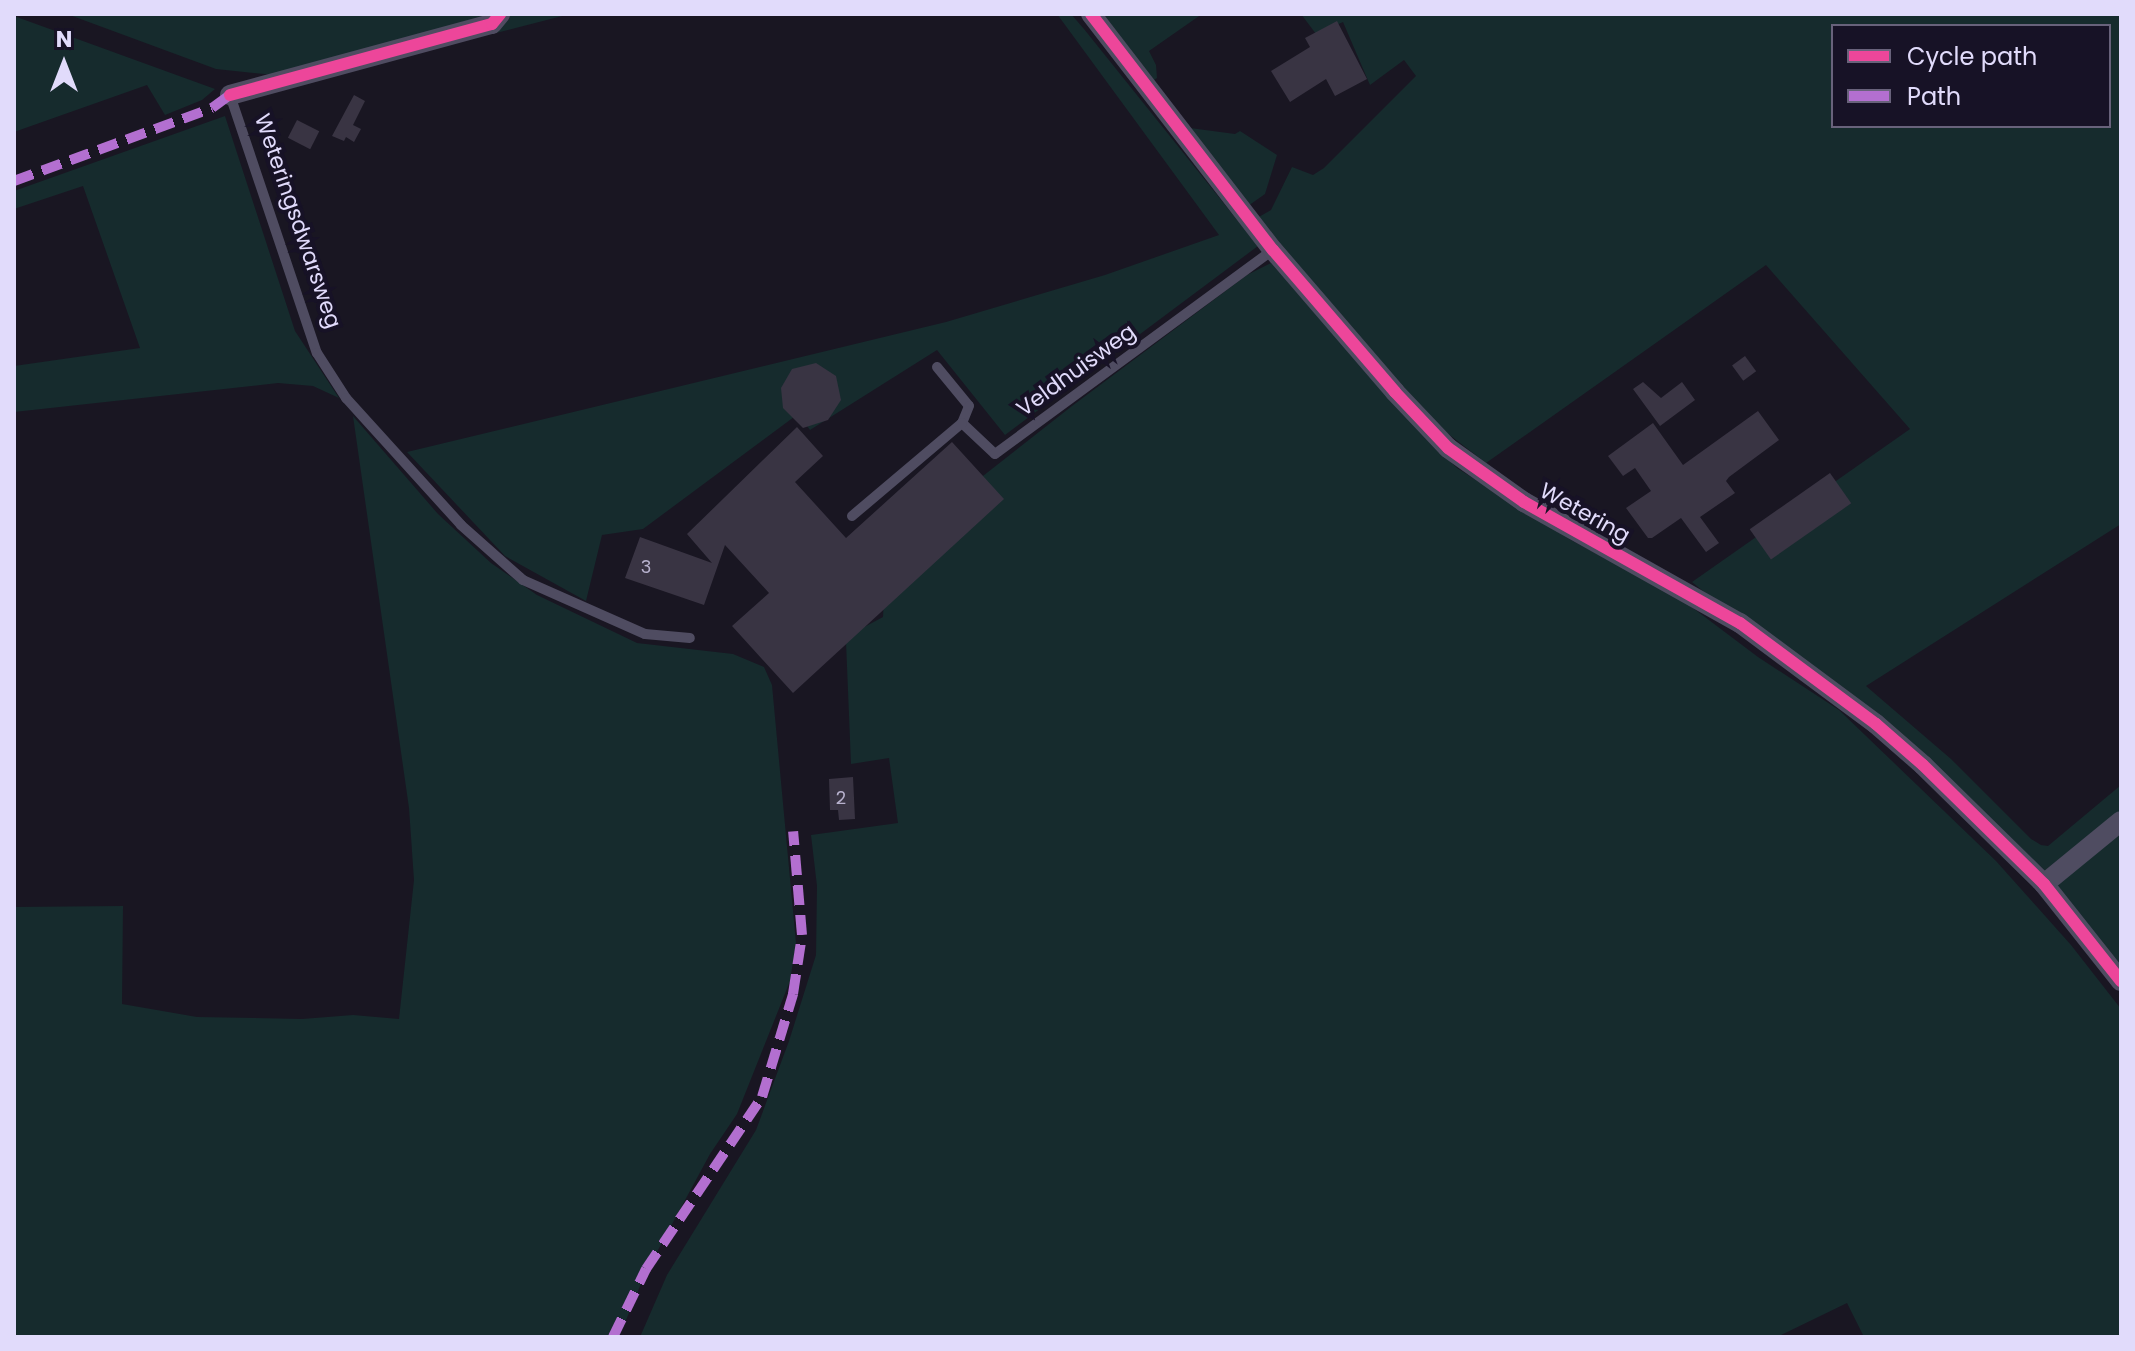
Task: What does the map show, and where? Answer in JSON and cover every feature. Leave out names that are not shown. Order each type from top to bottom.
[{"type":"street","name":"Weteringsdwarsweg","points":[[230,95],[492,24],[500,14]]},
{"type":"street","name":"Wetering","points":[[1091,14],[1273,250],[1395,392],[1448,448],[1524,502],[1740,623],[1815,676],[1923,765],[2044,884],[2121,981]]},
{"type":"street","points":[[2044,884],[2121,821]]},
{"type":"lane","name":"Weteringsdwarsweg","points":[[230,95],[317,353],[346,398],[461,525],[523,580],[645,634],[690,638]]},
{"type":"lane","name":"Veldhuisweg","points":[[962,423],[995,454],[1273,250]]},
{"type":"lane","points":[[852,516],[962,423],[969,406],[937,367]]},
{"type":"green space","points":[[67,14],[492,14],[274,75],[216,69]]},
{"type":"green space","points":[[509,14],[570,14],[496,33]]},
{"type":"green space","points":[[1057,14],[1071,14],[1084,29],[1258,246],[1005,435],[937,350],[810,430],[798,414],[643,529],[602,535],[586,601],[505,556],[407,452],[946,322],[1105,275],[1219,235]]},
{"type":"green space","points":[[1098,14],[1202,14],[1149,51],[1156,65],[1157,78],[1154,80]]},
{"type":"green space","points":[[1301,14],[2121,14],[2121,524],[1866,686],[1951,759],[2031,839],[2041,845],[2048,846],[2121,785],[2121,810],[2043,872],[1692,582],[1910,429],[1766,265],[1486,463],[1425,416],[1257,218],[1271,210],[1292,167],[1313,175],[1324,168],[1416,76],[1404,60],[1370,85],[1343,22],[1316,34]]},
{"type":"green space","points":[[14,16],[215,89],[202,100],[165,115],[147,85],[14,132]]},
{"type":"green space","points":[[225,116],[295,331],[339,398],[313,386],[278,383],[14,412],[14,366],[140,348],[83,186],[14,209],[14,191]]},
{"type":"green space","points":[[1190,128],[1235,134],[1240,131],[1277,155],[1265,194],[1248,206]]},
{"type":"green space","points":[[1271,263],[1426,439],[1457,468],[1571,540],[1681,599],[1758,657],[1839,710],[1996,861],[2071,945],[2121,1009],[2121,1337],[1864,1337],[1847,1303],[1777,1337],[640,1337],[667,1275],[756,1130],[789,1041],[816,955],[817,886],[811,835],[898,823],[889,758],[851,764],[846,642],[855,632],[883,617],[886,552],[1072,406],[1247,275]]},
{"type":"green space","points":[[353,416],[438,514],[491,563],[537,595],[637,643],[733,654],[764,667],[772,685],[796,943],[790,981],[737,1114],[710,1154],[645,1274],[619,1337],[14,1337],[14,907],[123,906],[122,1004],[197,1017],[302,1019],[353,1015],[399,1019],[414,880],[409,808]]},
{"type":"green space","points":[[2121,831],[2121,973],[2053,887]]},
{"type":"building","points":[[1337,21],[1367,79],[1335,96],[1326,79],[1290,102],[1271,71],[1310,47],[1305,38]]},
{"type":"building","points":[[354,95],[365,101],[353,125],[361,129],[354,142],[346,137],[344,141],[332,136]]},
{"type":"building","points":[[297,120],[319,131],[310,149],[288,138]]},
{"type":"building","points":[[1745,356],[1756,371],[1743,381],[1732,365]]},
{"type":"building","points":[[816,363],[836,376],[841,400],[828,420],[803,428],[783,408],[781,388],[792,369]]},
{"type":"building","points":[[1643,382],[1661,398],[1682,382],[1695,400],[1660,426],[1633,389]]},
{"type":"building","points":[[1758,411],[1779,440],[1729,477],[1726,481],[1735,493],[1700,517],[1719,543],[1706,552],[1681,518],[1648,538],[1626,508],[1651,491],[1635,468],[1623,476],[1608,456],[1653,423],[1683,465]]},
{"type":"building","points":[[797,427],[823,456],[795,482],[846,538],[952,442],[1004,499],[793,693],[732,626],[769,593],[725,545],[704,605],[625,578],[640,537],[712,563],[687,534]]},
{"type":"building","points":[[1830,473],[1851,503],[1771,560],[1750,529]]},
{"type":"building","points":[[853,777],[855,819],[839,820],[838,810],[830,810],[829,779]]},
{"type":"marked path","points":[[14,181],[212,108],[230,95]]},
{"type":"marked path","points":[[613,1337],[646,1269],[762,1097],[793,994],[802,935],[793,831]]},
{"type":"cycle path","points":[[230,95],[492,24],[500,14]]},
{"type":"cycle path","points":[[1091,14],[1273,250],[1395,392],[1448,448],[1524,502],[1740,623],[1876,724],[1923,765],[2044,884],[2121,981]]}]
